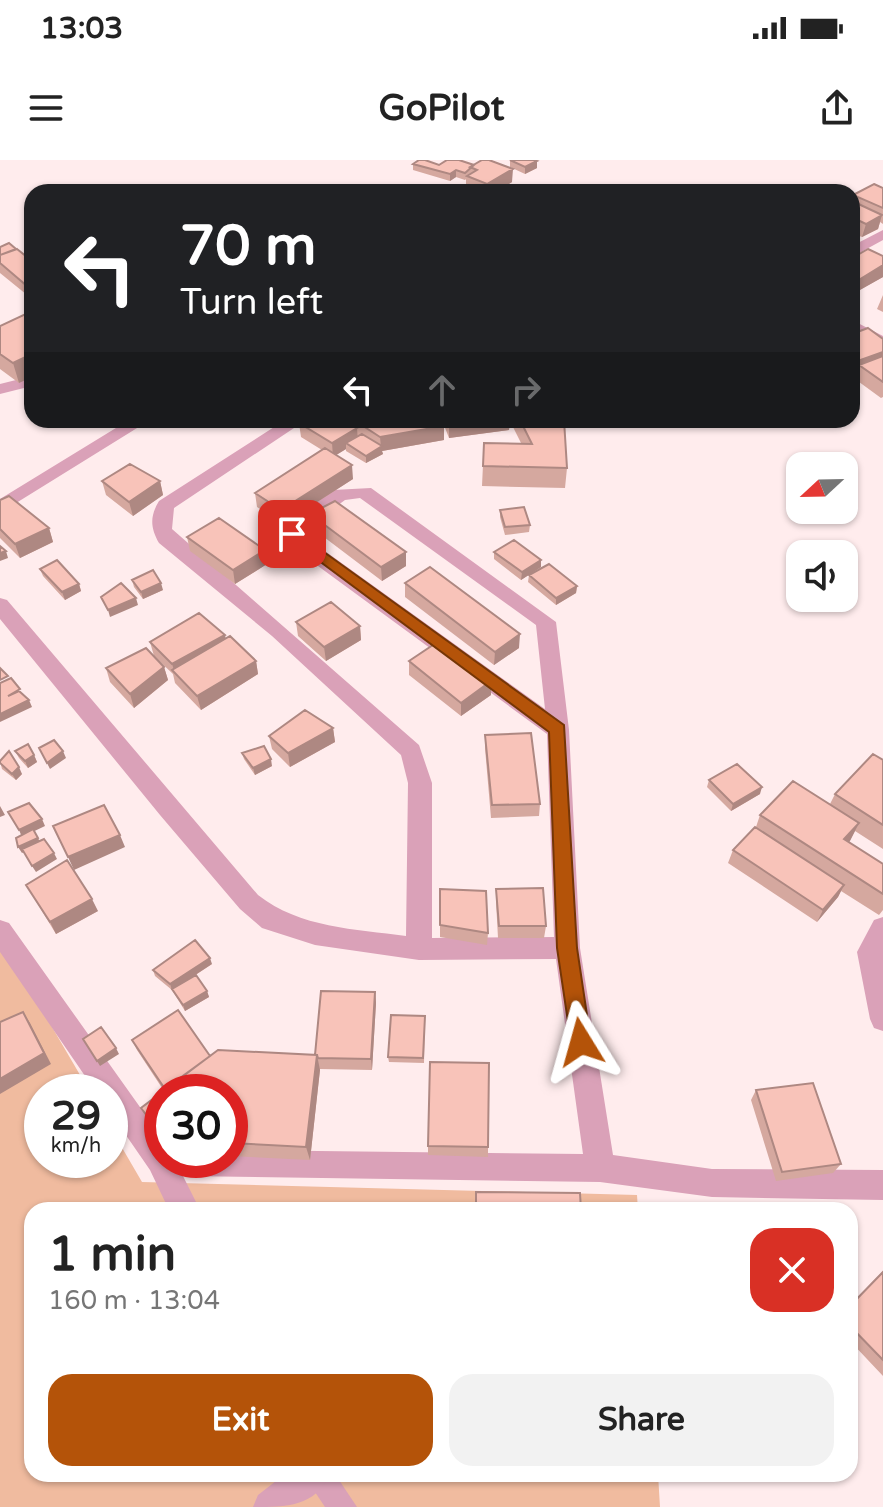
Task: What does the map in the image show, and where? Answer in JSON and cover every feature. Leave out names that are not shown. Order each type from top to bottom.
[{"type":"street","points":[[860,247],[883,234]]},
{"type":"street","points":[[860,250],[883,256]]},
{"type":"street","points":[[860,330],[883,343]]},
{"type":"street","points":[[0,389],[24,383]]},
{"type":"street","points":[[0,507],[128,428]]},
{"type":"street","points":[[285,428],[166,505],[160,518],[161,528],[166,538],[279,631],[411,751],[420,783],[419,949]]},
{"type":"street","points":[[558,730],[295,539],[294,528],[340,494],[364,492],[538,615],[548,630],[558,730],[567,948],[600,1168]]},
{"type":"street","points":[[0,605],[178,820],[249,902],[271,920],[315,934],[419,949],[567,948]]},
{"type":"street","points":[[883,928],[870,952],[883,1019]]},
{"type":"street","points":[[0,931],[144,1137]]},
{"type":"street","points":[[248,1164],[600,1168],[712,1183],[883,1185]]},
{"type":"street","points":[[169,1178],[181,1202]]},
{"type":"street","points":[[270,1507],[304,1482]]},
{"type":"lane","points":[[322,1482],[343,1507]]},
{"type":"shaded area","points":[[0,938],[79,1074],[24,1074],[24,1178],[128,1178],[128,1158],[142,1182],[637,1195],[637,1202],[24,1202],[24,1482],[658,1482],[660,1507],[0,1507]]},
{"type":"building","points":[[419,160],[439,165],[447,160],[459,160],[474,165],[465,173],[456,170],[450,174],[413,164]]},
{"type":"building","points":[[482,160],[513,169],[487,184],[467,176],[477,170],[470,167]]},
{"type":"building","points":[[510,160],[534,160],[537,161],[525,167]]},
{"type":"building","points":[[874,184],[883,188],[883,208],[860,198],[860,191]]},
{"type":"building","points":[[860,205],[882,215],[866,224],[860,221]]},
{"type":"building","points":[[9,243],[16,249],[0,255],[0,247]]},
{"type":"building","points":[[17,249],[24,255],[24,283],[0,263],[0,255]]},
{"type":"building","points":[[868,249],[883,256],[883,265],[860,279],[860,254]]},
{"type":"building","points":[[24,315],[24,358],[13,363],[0,354],[0,326]]},
{"type":"building","points":[[868,328],[883,339],[883,352],[860,360],[860,331]]},
{"type":"building","points":[[883,356],[883,382],[860,366]]},
{"type":"building","points":[[307,428],[357,428],[332,443]]},
{"type":"building","points":[[366,428],[432,428],[380,437]]},
{"type":"building","points":[[524,428],[564,428],[567,468],[483,466],[484,443],[532,444]]},
{"type":"building","points":[[362,434],[382,446],[366,456],[346,443]]},
{"type":"building","points":[[325,448],[352,465],[281,510],[255,493]]},
{"type":"building","points":[[130,464],[160,481],[129,502],[102,481]]},
{"type":"building","points":[[9,496],[49,528],[15,544],[0,529],[0,500]]},
{"type":"building","points":[[335,501],[406,552],[381,567],[310,514]]},
{"type":"building","points":[[524,507],[530,525],[505,527],[500,510]]},
{"type":"building","points":[[219,518],[265,550],[233,570],[187,537]]},
{"type":"building","points":[[514,540],[541,560],[522,572],[494,552]]},
{"type":"building","points":[[57,560],[79,584],[62,592],[40,569]]},
{"type":"building","points":[[549,564],[577,586],[556,598],[529,575]]},
{"type":"building","points":[[430,567],[520,634],[495,652],[405,583]]},
{"type":"building","points":[[153,570],[161,583],[141,592],[132,580]]},
{"type":"building","points":[[121,583],[136,598],[108,610],[101,597]]},
{"type":"building","points":[[331,602],[360,626],[324,647],[296,622]]},
{"type":"building","points":[[199,613],[225,635],[172,664],[150,642]]},
{"type":"building","points":[[230,636],[256,661],[197,696],[172,670]]},
{"type":"building","points":[[439,641],[491,681],[461,703],[409,661]]},
{"type":"building","points":[[146,648],[164,667],[130,694],[106,668]]},
{"type":"building","points":[[0,668],[8,676],[0,680]]},
{"type":"building","points":[[11,678],[20,689],[8,696],[19,691],[29,700],[0,714],[0,683]]},
{"type":"building","points":[[305,710],[333,728],[288,753],[269,736]]},
{"type":"building","points":[[531,733],[540,804],[492,805],[485,735]]},
{"type":"building","points":[[54,740],[63,751],[47,763],[39,748]]},
{"type":"building","points":[[28,744],[34,755],[25,761],[15,751]]},
{"type":"building","points":[[264,746],[271,759],[253,768],[242,753]]},
{"type":"building","points":[[9,751],[19,767],[12,774],[0,763]]},
{"type":"building","points":[[873,754],[883,760],[883,825],[835,794]]},
{"type":"building","points":[[737,764],[762,787],[733,804],[709,780]]},
{"type":"building","points":[[793,781],[859,823],[844,839],[883,864],[883,894],[760,815]]},
{"type":"building","points":[[29,803],[42,819],[19,830],[8,812]]},
{"type":"building","points":[[104,805],[120,835],[68,857],[53,826]]},
{"type":"building","points":[[755,827],[844,885],[823,910],[733,850]]},
{"type":"building","points":[[33,829],[38,838],[18,847],[16,838]]},
{"type":"building","points":[[44,839],[54,853],[32,866],[22,849]]},
{"type":"building","points":[[67,860],[92,899],[50,922],[26,885]]},
{"type":"building","points":[[543,888],[546,926],[499,926],[496,889]]},
{"type":"building","points":[[440,889],[486,891],[488,933],[440,925]]},
{"type":"building","points":[[195,940],[210,958],[170,984],[153,970]]},
{"type":"building","points":[[196,975],[207,991],[183,1005],[172,989]]},
{"type":"building","points":[[321,991],[375,992],[371,1059],[318,1058],[315,1055]]},
{"type":"building","points":[[178,1010],[210,1056],[185,1074],[155,1074],[132,1040]]},
{"type":"building","points":[[23,1012],[44,1053],[0,1079],[0,1022]]},
{"type":"building","points":[[391,1015],[425,1016],[423,1058],[388,1057]]},
{"type":"building","points":[[101,1027],[116,1048],[97,1061],[83,1039]]},
{"type":"building","points":[[218,1050],[317,1055],[306,1147],[248,1144],[248,1074],[186,1074]]},
{"type":"building","points":[[430,1062],[489,1063],[488,1147],[428,1146]]},
{"type":"building","points":[[813,1083],[841,1164],[782,1172],[756,1090]]},
{"type":"building","points":[[476,1192],[580,1193],[581,1202],[476,1202]]},
{"type":"building","points":[[883,1272],[883,1360],[858,1334],[858,1298]]},
{"type":"route","points":[[292,534],[558,730],[567,948],[581,1042]]}]
